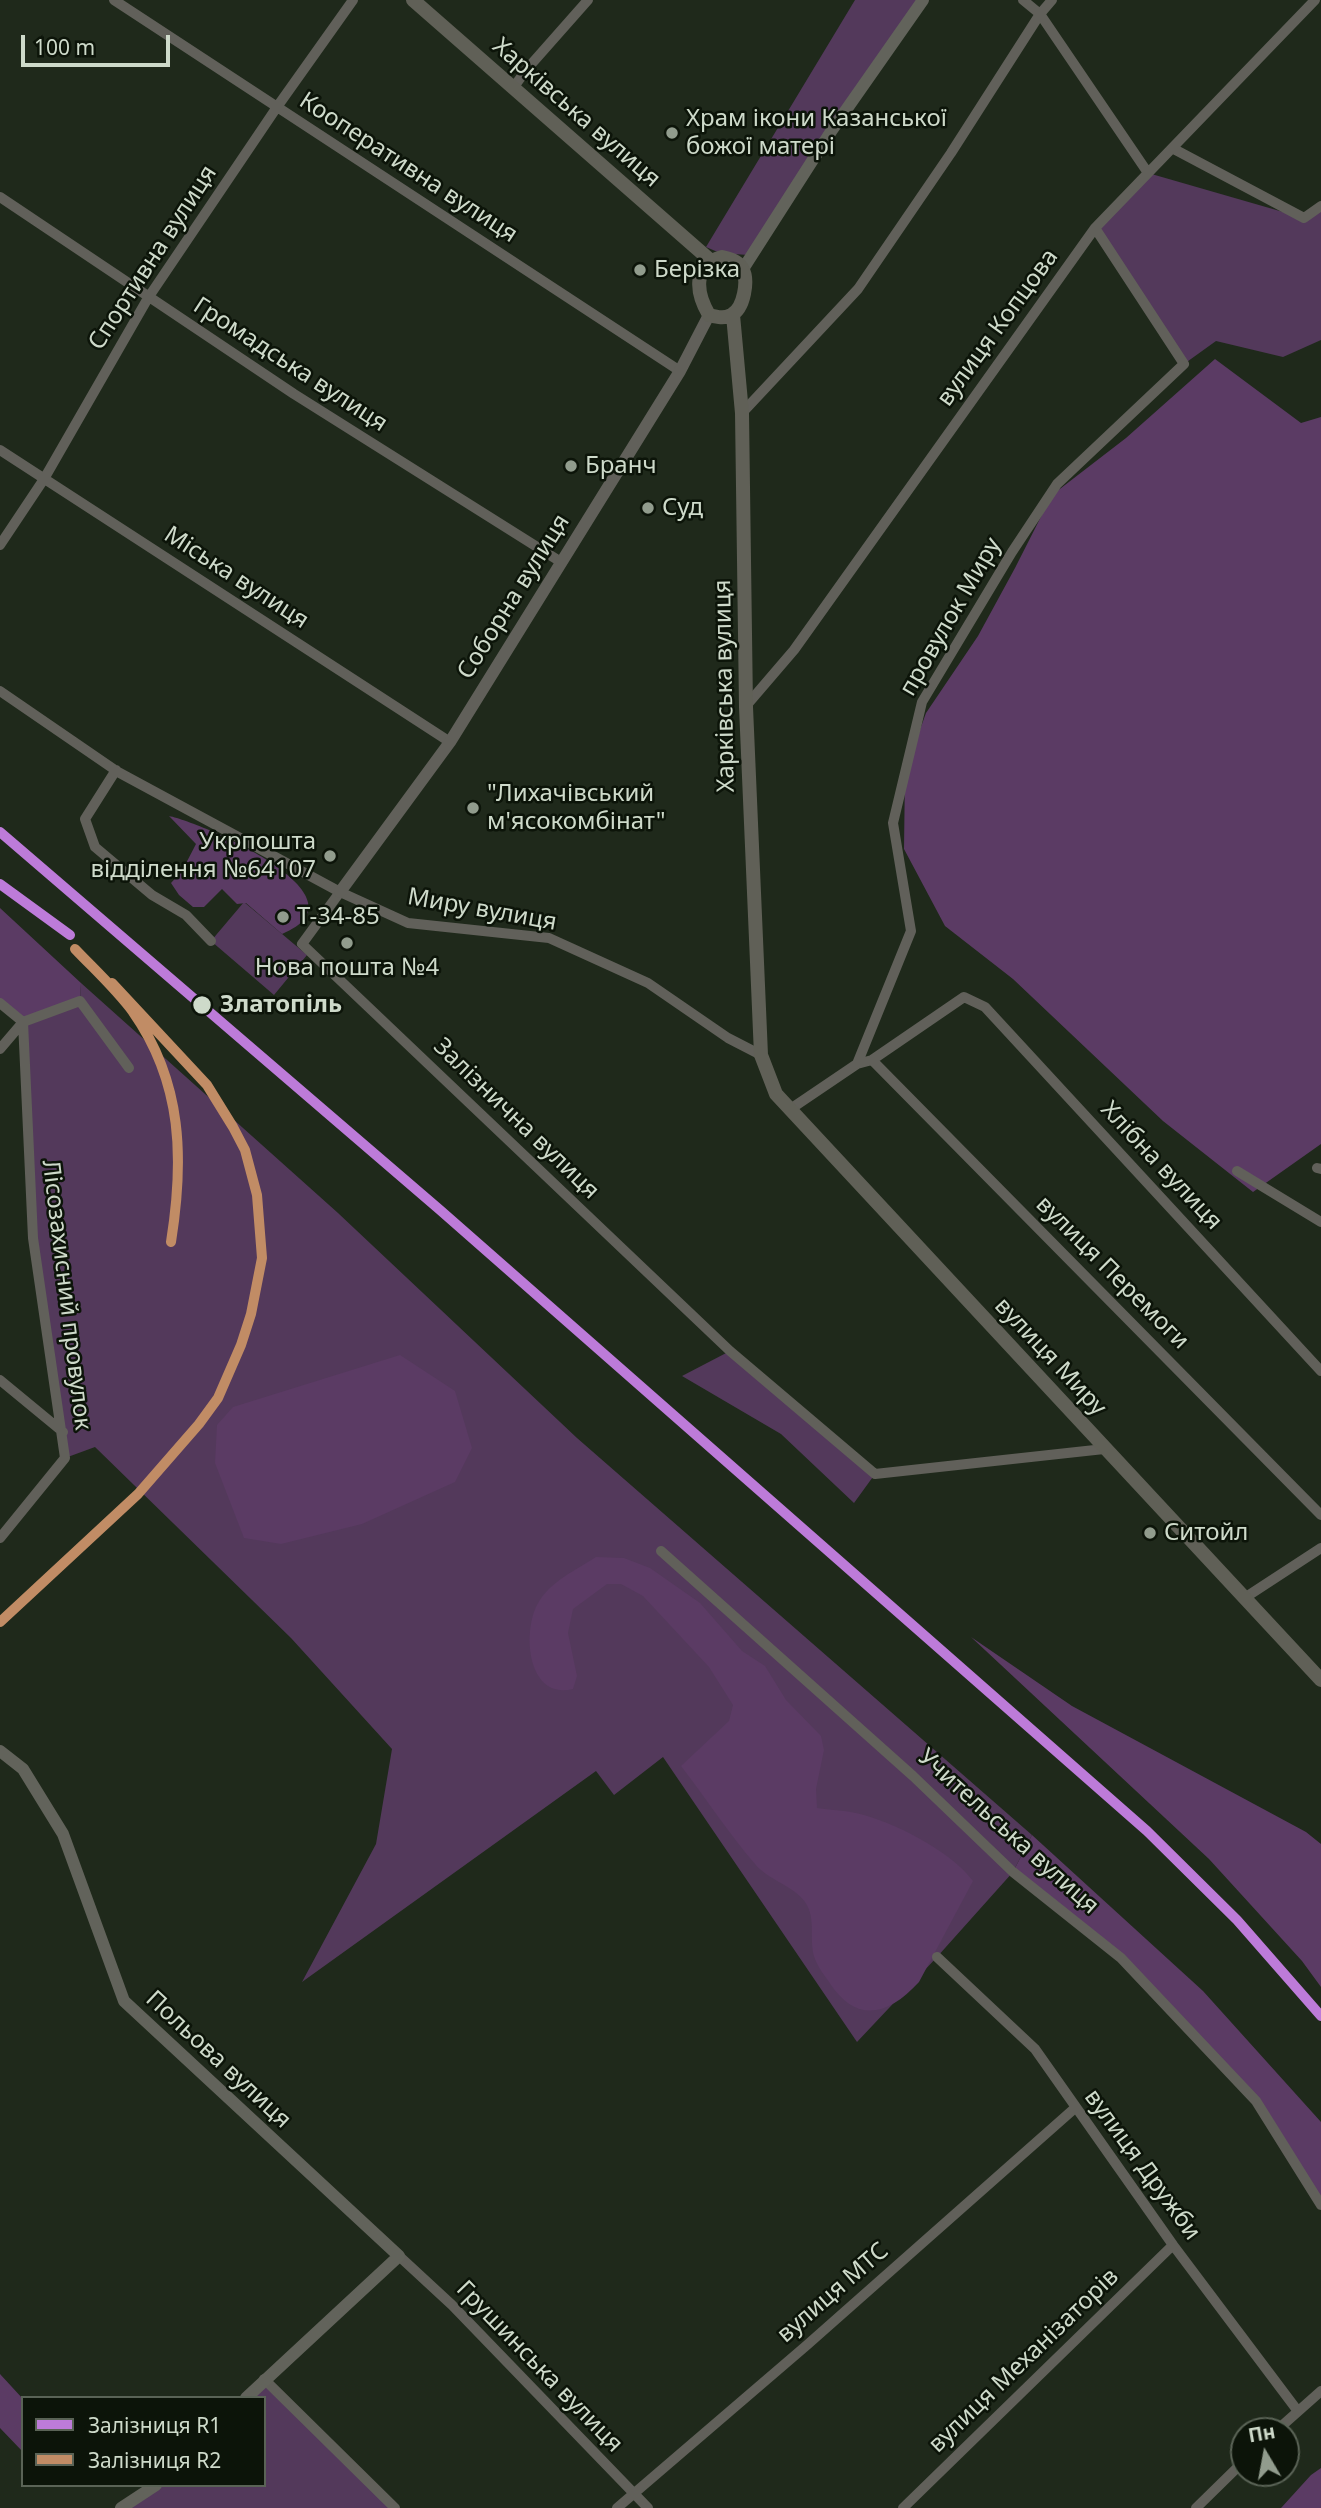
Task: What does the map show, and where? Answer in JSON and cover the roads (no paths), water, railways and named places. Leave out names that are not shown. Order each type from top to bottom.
[{"type":"main road","name":"Харківська вулиця","points":[[413,0],[710,260]]},
{"type":"main road","points":[[743,269],[735,261],[722,257],[710,260],[702,270],[699,284],[701,301],[709,315],[722,318],[733,315],[741,305],[744,294],[743,269],[832,130],[923,0]]},
{"type":"main road","name":"Харківська вулиця","points":[[733,315],[742,413],[746,706],[761,1055]]},
{"type":"main road","name":"вулиця Миру","points":[[761,1055],[776,1094],[789,1110],[1321,1680]]},
{"type":"main road","name":"Польова вулиця","points":[[0,1751],[23,1769],[63,1834],[124,2001],[399,2256]]},
{"type":"main road","points":[[248,2396],[399,2256]]},
{"type":"main road","points":[[121,2508],[153,2487]]},
{"type":"street","name":"Кооперативна вулиця","points":[[114,0],[680,371]]},
{"type":"street","name":"Спортивна вулиця","points":[[0,545],[44,479],[148,298],[277,107],[354,0]]},
{"type":"street","points":[[513,88],[588,0]]},
{"type":"street","points":[[1023,0],[1040,14],[1148,173]]},
{"type":"street","points":[[742,413],[858,289],[951,153],[1040,14],[1052,0]]},
{"type":"street","name":"вулиця Копцова","points":[[746,706],[794,650],[1095,228],[1315,0]]},
{"type":"street","points":[[1172,148],[1304,218],[1321,206]]},
{"type":"street","name":"Громадська вулиця","points":[[0,197],[294,394],[561,562]]},
{"type":"street","name":"провулок Миру","points":[[857,1064],[911,931],[893,822],[922,702],[1056,484],[1184,364],[1095,228]]},
{"type":"street","name":"Соборна вулиця","points":[[340,892],[450,742],[680,371],[709,315]]},
{"type":"street","name":"Міська вулиця","points":[[0,450],[450,742]]},
{"type":"street","points":[[0,691],[116,770],[340,892]]},
{"type":"street","points":[[116,770],[85,819],[95,847],[152,895],[186,915],[211,941]]},
{"type":"street","name":"Миру вулиця","points":[[340,892],[408,923],[549,938],[648,983],[728,1038],[761,1055]]},
{"type":"street","name":"Залізнична вулиця","points":[[340,892],[302,944],[730,1351],[875,1475],[1104,1449]]},
{"type":"street","name":"Хлібна вулиця","points":[[872,1059],[964,997],[985,1007],[1321,1371]]},
{"type":"street","points":[[0,1049],[23,1022],[80,1001],[130,1068]]},
{"type":"street","points":[[0,1003],[23,1022]]},
{"type":"street","name":"Лісозахисний провулок","points":[[0,1538],[65,1458],[33,1238],[23,1022]]},
{"type":"street","points":[[789,1110],[857,1064],[872,1059]]},
{"type":"street","name":"вулиця Перемоги","points":[[872,1059],[1321,1515]]},
{"type":"street","points":[[1237,1171],[1321,1222]]},
{"type":"street","points":[[0,1380],[63,1432]]},
{"type":"street","points":[[1246,1597],[1321,1548]]},
{"type":"street","name":"Учительська вулиця","points":[[661,1551],[913,1776],[1013,1872],[1121,1958],[1256,2101],[1321,2206]]},
{"type":"street","name":"вулиця Дружби","points":[[937,1957],[1035,2049],[1173,2245],[1297,2410]]},
{"type":"street","name":"вулиця МТС","points":[[617,2508],[807,2345],[1075,2108]]},
{"type":"street","name":"вулиця Механізаторів","points":[[904,2508],[1173,2245]]},
{"type":"street","name":"Грушинська вулиця","points":[[399,2256],[452,2305],[648,2508]]},
{"type":"street","points":[[264,2379],[395,2508]]},
{"type":"street","points":[[1290,2417],[1321,2391]]},
{"type":"street","points":[[1196,2508],[1230,2475]]},
{"type":"rail line","name":"R1","points":[[0,832],[440,1210],[1147,1831],[1237,1920],[1321,2016]]},
{"type":"rail line","name":"R1","points":[[0,884],[70,935]]},
{"type":"rail line","name":"R2","points":[[75,949],[133,1012],[150,1039],[162,1066],[176,1123],[178,1152],[178,1181],[171,1242]]},
{"type":"rail line","name":"R2","points":[[0,1622],[138,1494],[218,1398],[251,1314],[262,1258],[257,1195],[245,1150],[233,1127],[207,1085],[112,983]]},
{"type":"place","name":"Храм ікони Казанської божої матері","points":[[672,133]]},
{"type":"place","name":"Берізка","points":[[640,270]]},
{"type":"place","name":"Бранч","points":[[571,466]]},
{"type":"place","name":"Суд","points":[[648,508]]},
{"type":"place","name":"\"Лихачівський м'ясокомбінат\"","points":[[473,808]]},
{"type":"place","name":"Укрпошта відділення №64107","points":[[330,856]]},
{"type":"place","name":"Т-34-85","points":[[283,917]]},
{"type":"place","name":"Нова пошта №4","points":[[347,943]]},
{"type":"place","name":"Златопіль","points":[[202,1005]]},
{"type":"place","name":"Ситойл","points":[[1150,1533]]}]
